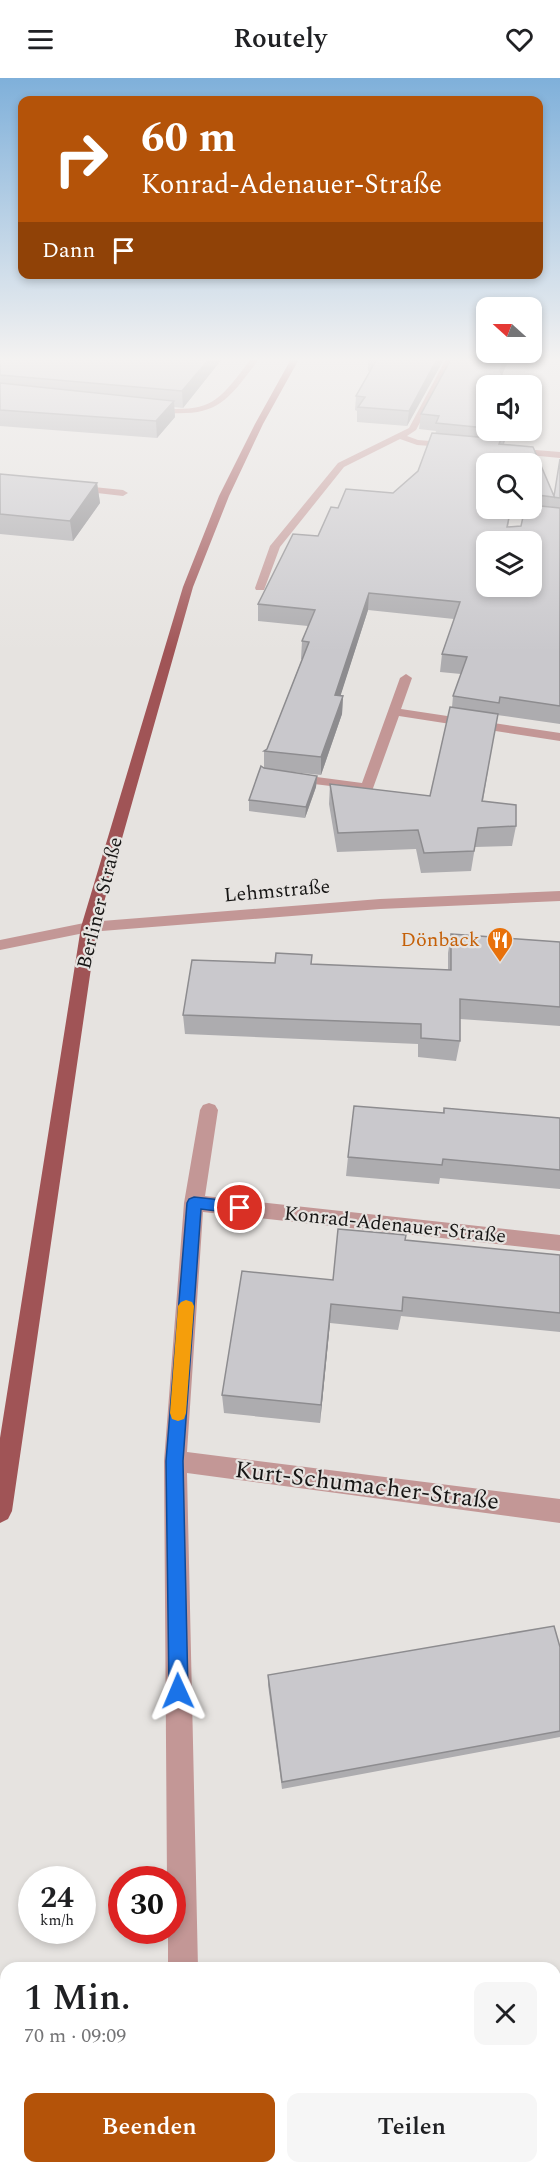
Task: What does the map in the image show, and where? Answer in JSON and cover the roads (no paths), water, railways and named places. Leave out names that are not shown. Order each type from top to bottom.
[{"type":"main road","name":"Berliner Straße","points":[[0,1511],[89,927],[188,587],[224,496],[243,457]]},
{"type":"street","points":[[260,588],[275,546],[341,465],[358,457]]},
{"type":"street","points":[[67,487],[123,493]]},
{"type":"street","points":[[542,519],[560,519]]},
{"type":"street","points":[[280,776],[372,789],[406,678]]},
{"type":"street","points":[[394,712],[560,737]]},
{"type":"street","name":"Lehmstraße","points":[[0,945],[89,927],[380,904],[560,896]]},
{"type":"street","points":[[183,1962],[174,1461],[194,1203],[209,1110]]},
{"type":"street","name":"Konrad-Adenauer-Straße","points":[[194,1203],[560,1243]]},
{"type":"street","name":"Kurt-Schumacher-Straße","points":[[174,1461],[560,1511]]},
{"type":"place","name":"Dönback","points":[[500,963]]}]
